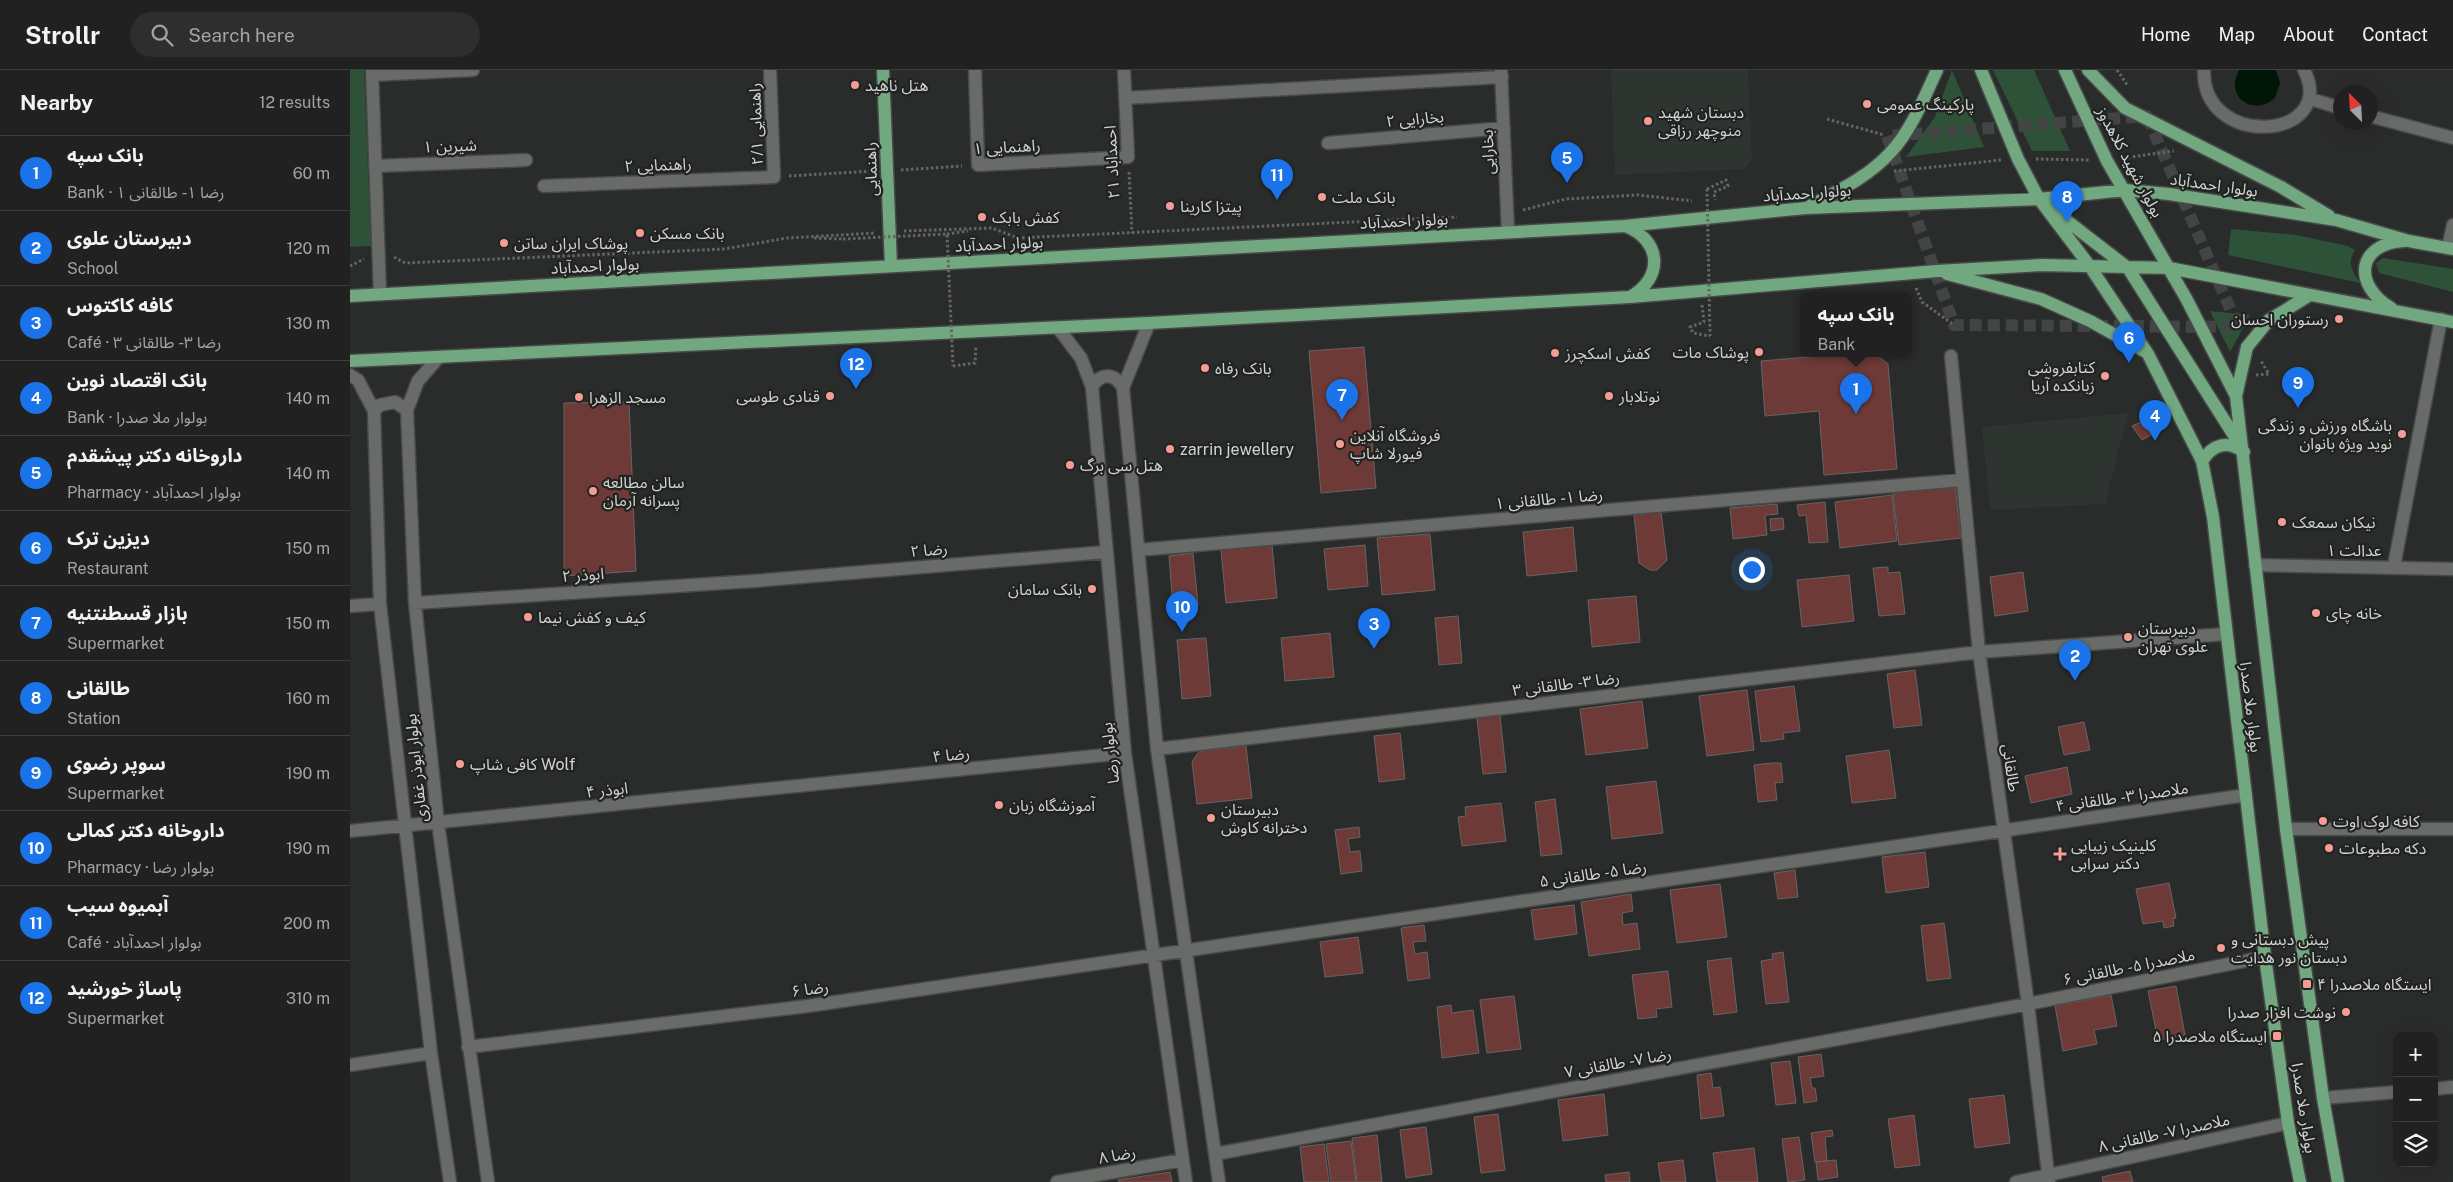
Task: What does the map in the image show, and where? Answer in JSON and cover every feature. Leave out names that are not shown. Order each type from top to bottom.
[{"type":"main road","name":"راهنمایی","points":[[883,70],[891,266]]},
{"type":"main road","points":[[1806,208],[1867,173],[1890,153],[1913,118],[1937,70]]},
{"type":"main road","points":[[1981,70],[2018,159],[2039,199],[2089,265]]},
{"type":"main road","name":"بولوار شهید کلاهدوز","points":[[2065,70],[2108,161],[2169,268]]},
{"type":"main road","points":[[2088,70],[2125,108],[2281,187],[2336,220]]},
{"type":"main road","name":"بولوار احمدآباد","points":[[350,296],[1626,226],[1806,208],[2039,199],[2125,190],[2169,194],[2336,220],[2409,241],[2450,249]]},
{"type":"main road","points":[[2039,199],[2128,268],[2244,452]]},
{"type":"main road","points":[[1626,226],[1636,230],[1645,238],[1652,248],[1654,260],[1648,282],[1641,291],[1630,297]]},
{"type":"main road","points":[[2394,310],[2383,303],[2369,284],[2365,274],[2365,264],[2376,248],[2392,242],[2409,241]]},
{"type":"main road","points":[[350,361],[1058,328],[1630,297],[1937,271],[2042,265],[2169,268],[2447,320]]},
{"type":"main road","name":"بولوار ملا صدرا","points":[[2089,265],[2148,354],[2202,461],[2213,517],[2288,1123],[2300,1182]]},
{"type":"main road","name":"بولوار ملا صدرا","points":[[2169,268],[2236,396],[2244,452],[2255,565],[2286,829],[2323,1098],[2338,1182]]},
{"type":"main road","points":[[1937,271],[2041,299],[2090,321],[2148,354]]},
{"type":"main road","points":[[2236,396],[2247,347],[2269,320],[2310,295]]},
{"type":"main road","points":[[2202,461],[2208,452],[2216,446],[2231,445],[2244,452]]},
{"type":"street","points":[[380,294],[372,73],[473,70]]},
{"type":"street","name":"راهنمایی ۲/۱","points":[[770,70],[774,177]]},
{"type":"street","points":[[975,70],[978,165]]},
{"type":"street","name":"احمداباد ۲۱","points":[[1124,70],[1128,157]]},
{"type":"street","points":[[2204,70],[2204,84],[2212,101],[2222,113],[2236,122],[2250,127],[2266,128],[2282,125],[2299,117],[2311,99],[2311,83],[2304,70]]},
{"type":"street","points":[[1125,98],[1502,74]]},
{"type":"street","name":"بخارایی","points":[[1502,74],[1508,232]]},
{"type":"street","points":[[2311,99],[2333,106]]},
{"type":"street","points":[[2378,118],[2453,138]]},
{"type":"street","name":"بخارایی ۲","points":[[1328,142],[1504,128]]},
{"type":"street","name":"راهنمایی ۱","points":[[978,165],[1128,157]]},
{"type":"street","name":"شیرین ۱","points":[[375,166],[526,160]]},
{"type":"street","name":"راهنمایی ۲","points":[[544,186],[774,177]]},
{"type":"street","points":[[2450,249],[2453,225]]},
{"type":"street","points":[[2394,566],[2447,320]]},
{"type":"street","points":[[1123,388],[1149,323]]},
{"type":"street","name":"بولوار رضا","points":[[1058,328],[1081,358],[1092,387],[1125,752],[1186,1182]]},
{"type":"street","name":"طالقانی","points":[[1951,356],[1979,652],[2028,1004],[2048,1178]]},
{"type":"street","name":"بولوار ابوذر غفاری","points":[[439,357],[418,381],[407,410],[415,603],[438,823],[488,1182]]},
{"type":"street","name":"بولوار ابوذر غفاری","points":[[350,375],[358,380],[374,411],[380,604],[431,1053],[450,1182]]},
{"type":"street","points":[[1092,387],[1096,380],[1103,376],[1112,376],[1119,380],[1123,388],[1158,749],[1218,1182]]},
{"type":"street","points":[[374,411],[380,405],[394,402],[407,410]]},
{"type":"street","name":"رضا ۱ - طالقانی ۱","points":[[1138,550],[1962,480]]},
{"type":"street","name":"رضا ۲","points":[[754,580],[1106,552]]},
{"type":"street","name":"عدالت ۱","points":[[2255,565],[2394,566],[2453,569]]},
{"type":"street","name":"ابوذر ۲","points":[[415,603],[754,580]]},
{"type":"street","points":[[350,606],[380,604]]},
{"type":"street","name":"رضا ۳ - طالقانی ۳","points":[[1158,749],[1979,652],[2226,634]]},
{"type":"street","name":"رضا ۴","points":[[780,789],[1125,752]]},
{"type":"street","name":"ابوذر ۴","points":[[350,831],[780,789]]},
{"type":"street","name":"ملاصدرا ۳ - طالقانی ۴","points":[[2003,831],[2246,795]]},
{"type":"street","points":[[2286,829],[2453,829]]},
{"type":"street","name":"رضا ۵ - طالقانی ۵","points":[[1155,955],[2003,831]]},
{"type":"street","name":"رضا ۶","points":[[468,1047],[808,1006],[1155,955]]},
{"type":"street","name":"ملاصدرا ۵ - طالقانی ۶","points":[[2028,1004],[2266,957]]},
{"type":"street","name":"رضا ۷ - طالقانی ۷","points":[[1215,1154],[2028,1004]]},
{"type":"street","points":[[350,1065],[431,1053]]},
{"type":"street","points":[[2438,1089],[2453,1088]]},
{"type":"street","points":[[2323,1098],[2393,1092]]},
{"type":"street","name":"ملاصدرا ۷ - طالقانی ۸","points":[[2016,1182],[2048,1178],[2288,1123]]},
{"type":"street","name":"رضا ۸","points":[[1057,1182],[1183,1160]]},
{"type":"path","points":[[1827,119],[1887,136]]},
{"type":"path","points":[[1867,173],[2018,159],[2108,161],[2201,146]]},
{"type":"path","name":"احمداباد ۲۱","points":[[1128,157],[1133,253]]},
{"type":"path","name":"راهنمایی ۱","points":[[774,177],[978,165]]},
{"type":"path","points":[[1704,322],[1690,327],[1693,332],[1710,336],[1707,188],[1726,180],[1728,186],[1714,192],[1715,200]]},
{"type":"path","points":[[1507,215],[1566,199],[1638,195],[1684,202],[1725,200]]},
{"type":"path","points":[[350,266],[368,257],[378,256],[392,256],[405,263],[724,249],[787,238],[890,232],[992,228],[1018,238],[1458,217]]},
{"type":"path","points":[[787,238],[843,239],[947,234],[992,228]]},
{"type":"path","points":[[947,234],[953,366],[975,363]]},
{"type":"path","points":[[1922,302],[1954,325]]},
{"type":"shaded area","points":[[1611,70],[1748,70],[1752,160],[1744,169],[1615,175]]},
{"type":"shaded area","points":[[2239,70],[2276,70],[2280,83],[2275,98],[2267,103],[2258,105],[2250,105],[2243,101],[2238,96],[2235,88],[2235,80]]},
{"type":"shaded area","points":[[2128,413],[2105,504],[1990,510],[1982,427]]},
{"type":"green space","points":[[350,70],[364,70],[371,246],[350,247]]},
{"type":"green space","points":[[1952,70],[1984,147],[1906,157],[1935,117]]},
{"type":"green space","points":[[1993,70],[2034,70],[2070,151],[2032,151]]},
{"type":"green space","points":[[2231,229],[2296,235],[2348,246],[2355,250],[2351,259],[2351,267],[2360,283],[2228,255]]},
{"type":"green space","points":[[2383,258],[2453,269],[2453,292],[2379,273],[2376,263]]},
{"type":"green space","points":[[2210,311],[2250,315],[2230,352]]},
{"type":"building","points":[[1364,347],[1376,488],[1321,493],[1309,351]]},
{"type":"building","points":[[1809,357],[1879,357],[1888,364],[1897,469],[1824,475],[1819,411],[1765,416],[1761,361]]},
{"type":"building","name":"سالن مطالعه پسرانه آرمان","points":[[629,402],[636,571],[564,576],[564,403]]},
{"type":"building","points":[[2150,418],[2156,432],[2142,440],[2132,426]]},
{"type":"building","points":[[1955,486],[1961,538],[1899,545],[1893,493]]},
{"type":"building","points":[[1892,495],[1897,541],[1840,548],[1835,502]]},
{"type":"building","points":[[1825,502],[1828,542],[1809,543],[1806,515],[1799,516],[1797,505]]},
{"type":"building","points":[[1777,504],[1778,514],[1765,515],[1767,535],[1733,539],[1730,508]]},
{"type":"building","points":[[1661,512],[1667,560],[1657,570],[1650,570],[1639,563],[1634,515]]},
{"type":"building","points":[[1783,518],[1784,529],[1771,531],[1770,519]]},
{"type":"building","points":[[1573,527],[1577,571],[1527,576],[1523,532]]},
{"type":"building","points":[[1430,534],[1435,590],[1382,595],[1377,538]]},
{"type":"building","points":[[1272,545],[1277,598],[1226,603],[1221,550]]},
{"type":"building","points":[[1365,545],[1368,586],[1328,590],[1324,549]]},
{"type":"building","points":[[1193,553],[1198,605],[1173,607],[1169,556]]},
{"type":"building","points":[[1888,567],[1888,573],[1900,572],[1905,614],[1879,616],[1873,568]]},
{"type":"building","points":[[2023,572],[2028,611],[1995,616],[1990,577]]},
{"type":"building","points":[[1849,575],[1854,621],[1802,627],[1797,580]]},
{"type":"building","points":[[1636,596],[1640,642],[1592,647],[1588,600]]},
{"type":"building","points":[[1458,616],[1462,663],[1439,665],[1435,618]]},
{"type":"building","points":[[1330,633],[1334,677],[1285,681],[1281,638]]},
{"type":"building","points":[[1206,638],[1211,696],[1182,699],[1177,640]]},
{"type":"building","points":[[1915,670],[1922,725],[1894,728],[1887,674]]},
{"type":"building","points":[[1794,686],[1800,731],[1783,733],[1784,739],[1761,742],[1755,691]]},
{"type":"building","points":[[1747,690],[1754,750],[1707,756],[1699,696]]},
{"type":"building","points":[[1642,701],[1648,748],[1586,755],[1580,709]]},
{"type":"building","points":[[1500,715],[1506,772],[1483,774],[1477,718]]},
{"type":"building","points":[[2084,722],[2090,750],[2064,755],[2058,727]]},
{"type":"building","points":[[1400,733],[1405,779],[1379,782],[1374,736]]},
{"type":"building","points":[[1246,746],[1252,798],[1197,804],[1192,762],[1197,754],[1201,751]]},
{"type":"building","points":[[1889,750],[1896,798],[1852,803],[1846,756]]},
{"type":"building","points":[[1781,763],[1783,782],[1775,783],[1777,800],[1758,802],[1754,765]]},
{"type":"building","points":[[2067,767],[2072,794],[2031,803],[2025,776]]},
{"type":"building","points":[[1656,781],[1663,833],[1612,839],[1606,787]]},
{"type":"building","points":[[1555,799],[1562,854],[1541,856],[1535,802]]},
{"type":"building","points":[[1501,803],[1506,841],[1462,846],[1458,817],[1466,816],[1465,807]]},
{"type":"building","points":[[1359,827],[1360,837],[1348,839],[1350,852],[1360,851],[1362,871],[1341,874],[1335,830]]},
{"type":"building","points":[[1925,852],[1929,887],[1886,893],[1882,857]]},
{"type":"building","points":[[1795,870],[1798,897],[1778,899],[1774,873]]},
{"type":"building","points":[[2169,883],[2176,918],[2173,919],[2174,926],[2164,928],[2163,921],[2143,924],[2136,889]]},
{"type":"building","points":[[1720,884],[1727,937],[1677,943],[1670,890]]},
{"type":"building","points":[[1631,894],[1633,911],[1622,913],[1623,925],[1637,923],[1640,949],[1589,956],[1581,902]]},
{"type":"building","points":[[1574,905],[1577,934],[1535,940],[1531,910]]},
{"type":"building","points":[[1944,923],[1951,978],[1927,981],[1921,926]]},
{"type":"building","points":[[1424,925],[1426,941],[1413,942],[1415,954],[1427,952],[1430,978],[1408,981],[1401,928]]},
{"type":"building","points":[[1358,937],[1363,973],[1325,977],[1320,942]]},
{"type":"building","points":[[1783,952],[1789,1002],[1766,1004],[1761,961],[1773,959],[1772,954]]},
{"type":"building","points":[[1731,958],[1737,1012],[1714,1015],[1707,961]]},
{"type":"building","points":[[1668,971],[1672,1007],[1656,1009],[1657,1017],[1638,1019],[1632,975]]},
{"type":"building","points":[[2176,986],[2185,1035],[2158,1040],[2148,991]]},
{"type":"building","points":[[2111,995],[2117,1026],[2094,1030],[2097,1044],[2063,1051],[2055,1006]]},
{"type":"building","points":[[1514,996],[1521,1049],[1487,1053],[1480,1000]]},
{"type":"building","points":[[1451,1005],[1452,1013],[1473,1010],[1479,1053],[1442,1058],[1437,1007]]},
{"type":"building","points":[[1821,1054],[1824,1076],[1810,1078],[1812,1088],[1815,1088],[1817,1101],[1804,1103],[1798,1057]]},
{"type":"building","points":[[1790,1061],[1796,1103],[1776,1105],[1771,1063]]},
{"type":"building","points":[[1711,1073],[1713,1088],[1720,1087],[1724,1116],[1701,1119],[1697,1075]]},
{"type":"building","points":[[1604,1094],[1608,1135],[1563,1141],[1558,1100]]},
{"type":"building","points":[[2004,1095],[2010,1143],[1975,1148],[1969,1099]]},
{"type":"building","points":[[1498,1114],[1505,1170],[1481,1173],[1474,1117]]},
{"type":"building","points":[[1914,1115],[1920,1165],[1895,1168],[1888,1119]]},
{"type":"building","points":[[1426,1127],[1432,1174],[1406,1178],[1400,1130]]},
{"type":"building","points":[[1832,1130],[1833,1136],[1825,1137],[1827,1161],[1815,1162],[1811,1133]]},
{"type":"building","points":[[1377,1135],[1382,1182],[1357,1182],[1352,1138]]},
{"type":"building","points":[[1799,1137],[1805,1180],[1788,1182],[1782,1139]]},
{"type":"building","points":[[1351,1141],[1356,1182],[1331,1182],[1326,1144]]},
{"type":"building","points":[[1324,1144],[1329,1182],[1304,1182],[1300,1147]]},
{"type":"building","points":[[1754,1148],[1758,1182],[1717,1182],[1713,1153]]},
{"type":"building","points":[[1683,1160],[1686,1182],[1661,1182],[1658,1163]]},
{"type":"building","points":[[1836,1160],[1838,1177],[1818,1180],[1816,1162]]},
{"type":"building","points":[[2130,1171],[2133,1182],[2103,1182],[2102,1177]]},
{"type":"building","points":[[1170,1172],[1172,1182],[1119,1182],[1118,1180]]},
{"type":"building","points":[[1629,1172],[1630,1182],[1606,1182],[1605,1175]]},
{"type":"tunnel","points":[[2147,116],[2238,327],[1954,325],[1887,136],[2147,116]]},
{"type":"place","name":"هتل ناهید","points":[[855,85]]},
{"type":"place","name":"پارکینگ عمومی","points":[[1867,104]]},
{"type":"place","name":"دبستان شهید منوچهر رزاقی","points":[[1648,121]]},
{"type":"place","name":"داروخانه دکتر پیشقدم","points":[[1567,183]]},
{"type":"place","name":"بانک ملت","points":[[1322,197]]},
{"type":"place","name":"آبمیوه سیب","points":[[1277,200]]},
{"type":"place","name":"پیتزا کارینا","points":[[1170,206]]},
{"type":"place","name":"کفش بابک","points":[[982,217]]},
{"type":"place","name":"طالقانی","points":[[2067,222]]},
{"type":"place","name":"بانک مسکن","points":[[640,233]]},
{"type":"place","name":"پوشاک ایران ساتن","points":[[504,243]]},
{"type":"place","name":"رستوران احسان","points":[[2339,319]]},
{"type":"place","name":"پوشاک مات","points":[[1759,352]]},
{"type":"place","name":"کفش اسکچرز","points":[[1555,353]]},
{"type":"place","name":"دیزین ترک","points":[[2129,363]]},
{"type":"place","name":"بانک رفاه","points":[[1205,368]]},
{"type":"place","name":"کتابفروشی زبانکده آریا","points":[[2105,376]]},
{"type":"place","name":"پاساژ خورشید","points":[[856,389]]},
{"type":"place","name":"قنادی طوسی","points":[[830,396]]},
{"type":"place","name":"نوتلابار","points":[[1609,396]]},
{"type":"place","name":"مسجد الزهرا","points":[[579,397]]},
{"type":"place","name":"سوپر رضوی","points":[[2298,408]]},
{"type":"place","name":"بانک سپه","points":[[1856,414]]},
{"type":"place","name":"بازار قسطنتنیه","points":[[1342,420]]},
{"type":"place","name":"باشگاه ورزش و زندگی نوید ویژه بانوان","points":[[2402,434]]},
{"type":"place","name":"بانک اقتصاد نوین","points":[[2155,441]]},
{"type":"place","name":"فروشگاه آنلاین فیورلا شاپ","points":[[1340,444]]},
{"type":"place","name":"zarrin jewellery","points":[[1170,449]]},
{"type":"place","name":"هتل سی برگ","points":[[1070,465]]},
{"type":"place","name":"سالن مطالعه پسرانه آرمان","points":[[593,491]]},
{"type":"place","name":"نیکان سمعک","points":[[2282,522]]},
{"type":"place","name":"بانک سامان","points":[[1092,589]]},
{"type":"place","name":"خانه چای","points":[[2316,613]]},
{"type":"place","name":"کیف و کفش نیما","points":[[528,617]]},
{"type":"place","name":"داروخانه دکتر کمالی","points":[[1182,632]]},
{"type":"place","name":"دبیرستان علوی تهران","points":[[2128,637]]},
{"type":"place","name":"کافه کاکتوس","points":[[1374,649]]},
{"type":"place","name":"دبیرستان علوی","points":[[2075,681]]},
{"type":"place","name":"کافی شاپ Wolf","points":[[460,764]]},
{"type":"place","name":"آموزشگاه زبان","points":[[999,805]]},
{"type":"place","name":"دبیرستان دخترانه کاوش","points":[[1211,818]]},
{"type":"place","name":"کافه لوک اوت","points":[[2323,821]]},
{"type":"place","name":"دکه مطبوعات","points":[[2329,848]]},
{"type":"place","name":"کلینیک زیبایی دکتر سرابی","points":[[2060,854]]},
{"type":"place","name":"پیش دبستانی و دبستان نور هدایت","points":[[2221,948]]},
{"type":"place","name":"ایستگاه ملاصدرا ۴","points":[[2307,984]]},
{"type":"place","name":"نوشت افزار صدرا","points":[[2346,1012]]},
{"type":"place","name":"ایستگاه ملاصدرا ۵","points":[[2277,1036]]}]
